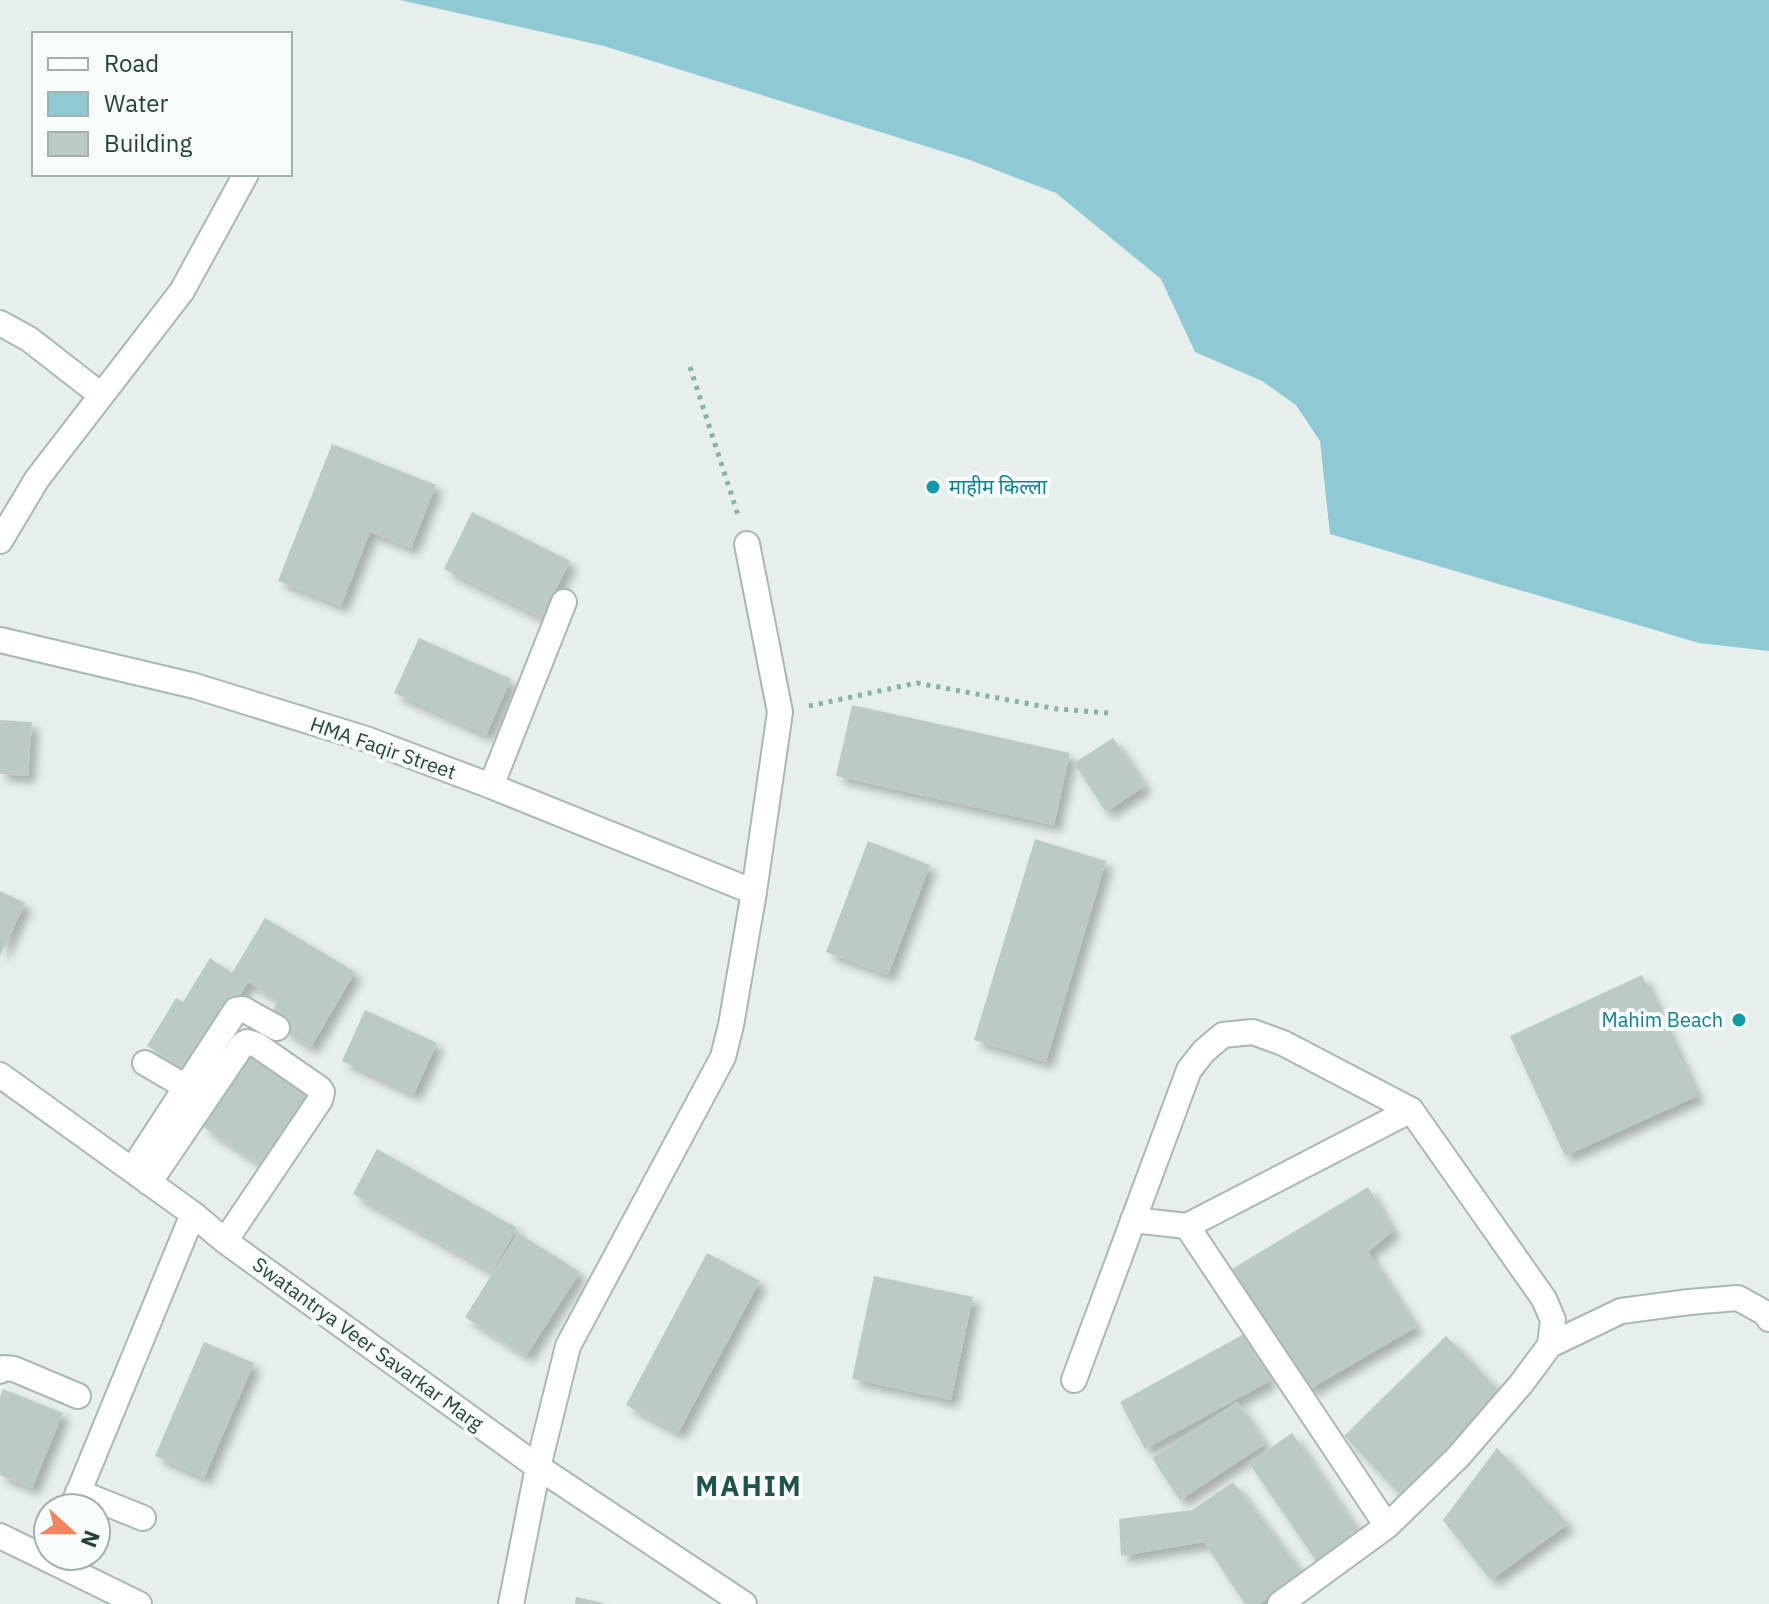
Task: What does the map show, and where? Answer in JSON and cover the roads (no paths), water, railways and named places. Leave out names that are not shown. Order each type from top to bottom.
[{"type":"street","points":[[0,541],[37,479],[182,291],[245,176]]},
{"type":"street","points":[[0,323],[29,339],[101,395]]},
{"type":"street","points":[[511,1604],[538,1467],[568,1346],[723,1057],[731,1025],[780,712],[747,544]]},
{"type":"street","points":[[491,786],[564,602]]},
{"type":"street","name":"HMA Faqir Street","points":[[0,640],[195,686],[366,739],[754,892]]},
{"type":"street","points":[[140,1176],[186,1087],[236,1010],[243,1009],[277,1028]]},
{"type":"street","points":[[1074,1380],[1189,1070],[1204,1051],[1223,1035],[1253,1032],[1283,1043],[1411,1110],[1544,1299],[1553,1320],[1550,1345]]},
{"type":"street","points":[[140,1176],[247,1042],[257,1045],[319,1088],[322,1092],[320,1100],[225,1241]]},
{"type":"street","points":[[145,1063],[186,1087]]},
{"type":"street","name":"Swatantrya Veer Savarkar Marg","points":[[0,1075],[538,1467],[744,1604]]},
{"type":"street","points":[[1133,1220],[1187,1226],[1411,1110]]},
{"type":"street","points":[[78,1492],[193,1214]]},
{"type":"street","points":[[1187,1226],[1387,1526]]},
{"type":"street","points":[[1280,1604],[1387,1526],[1458,1457],[1550,1345],[1621,1311],[1689,1302],[1738,1298],[1765,1313],[1769,1319]]},
{"type":"street","points":[[0,1371],[4,1368],[14,1369],[78,1396]]},
{"type":"street","points":[[112,1510],[143,1518]]},
{"type":"street","points":[[0,1536],[32,1550]]},
{"type":"street","points":[[77,1572],[139,1604]]},
{"type":"water","points":[[400,0],[1769,0],[1769,651],[1699,643],[1330,534],[1320,441],[1296,405],[1262,381],[1195,352],[1161,279],[1056,193],[970,160],[604,46]]},
{"type":"place","name":"माहीम किल्ला","points":[[933,487]]},
{"type":"place","name":"Mahim Beach","points":[[1739,1020]]},
{"type":"district","name":"MAHIM","points":[[749,1486]]}]
